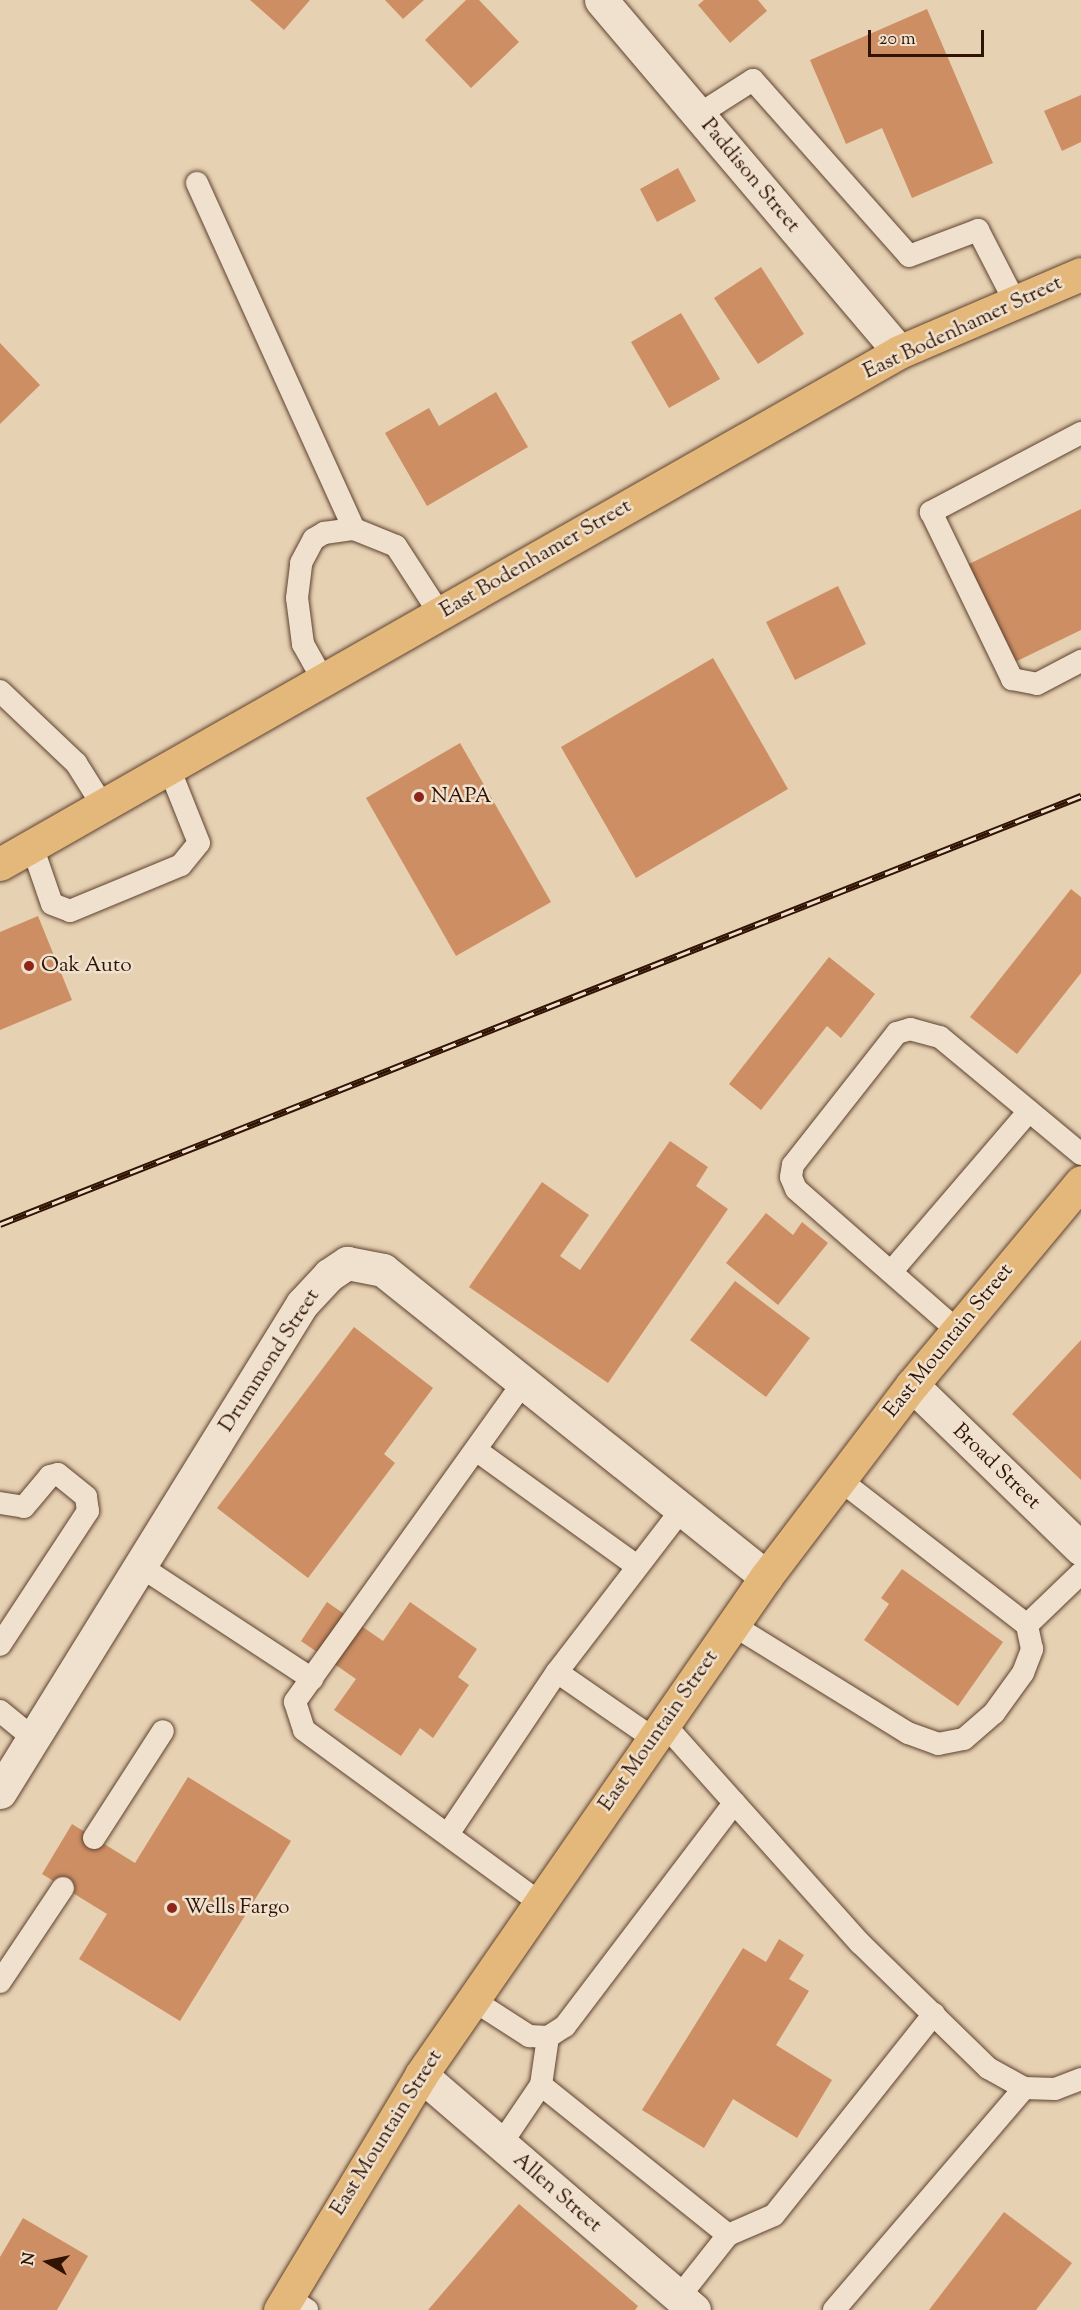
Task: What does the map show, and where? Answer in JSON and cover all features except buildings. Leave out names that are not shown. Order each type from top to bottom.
[{"type":"main road","name":"East Bodenhamer Street","points":[[0,864],[899,352],[1081,274]]},
{"type":"main road","name":"East Mountain Street","points":[[291,2306],[421,2075],[766,1577],[912,1385],[1078,1191]]},
{"type":"street","name":"Paddison Street","points":[[601,0],[899,352]]},
{"type":"street","name":"Drummond Street","points":[[0,1792],[302,1304],[329,1275],[347,1263],[383,1270],[766,1577]]},
{"type":"street","name":"Broad Street","points":[[912,1385],[1081,1549]]},
{"type":"street","name":"Allen Street","points":[[421,2075],[686,2304]]},
{"type":"lane","points":[[698,115],[753,80],[909,256],[978,231],[1015,302]]},
{"type":"lane","points":[[197,183],[354,529]]},
{"type":"lane","points":[[1081,433],[931,512],[1012,679],[1037,684],[1081,661]]},
{"type":"lane","points":[[323,680],[306,654],[297,618],[301,563],[314,539],[324,533],[354,529],[396,546],[440,614]]},
{"type":"lane","points":[[0,691],[76,763],[103,806]]},
{"type":"lane","points":[[32,846],[52,904],[70,911],[181,865],[199,843],[169,768]]},
{"type":"lane","points":[[958,1331],[796,1189],[791,1177],[793,1165],[890,1041],[910,1029],[940,1037],[1081,1154]]},
{"type":"lane","points":[[891,1272],[1029,1111]]},
{"type":"lane","points":[[524,1383],[295,1702],[304,1730],[540,1903]]},
{"type":"lane","points":[[476,1450],[637,1566]]},
{"type":"lane","points":[[0,1503],[24,1507],[50,1476],[58,1474],[86,1497],[88,1511],[0,1644]]},
{"type":"lane","points":[[733,1625],[908,1733],[938,1744],[963,1738],[994,1713],[1023,1673],[1032,1649],[1027,1625],[840,1480]]},
{"type":"lane","points":[[448,1834],[557,1672],[682,1509]]},
{"type":"lane","points":[[140,1566],[312,1679]]},
{"type":"lane","points":[[1027,1625],[1081,1573]]},
{"type":"lane","points":[[557,1672],[659,1732],[734,1803],[860,1943],[988,2068],[1024,2088],[1055,2089],[1081,2079]]},
{"type":"lane","points":[[0,1711],[33,1738]]},
{"type":"lane","points":[[94,1838],[163,1731]]},
{"type":"lane","points":[[473,2000],[529,2036],[548,2037],[565,2026],[734,1803]]},
{"type":"lane","points":[[0,1982],[63,1887]]},
{"type":"lane","points":[[686,2304],[728,2235],[774,2216],[934,2014]]},
{"type":"lane","points":[[501,2144],[541,2085],[548,2037]]},
{"type":"lane","points":[[541,2085],[728,2235]]},
{"type":"lane","points":[[834,2310],[1024,2088]]},
{"type":"railway","points":[[0,1224],[1081,796]]},
{"type":"place","name":"NAPA","points":[[419,797]]},
{"type":"place","name":"Oak Auto","points":[[29,966]]},
{"type":"place","name":"Wells Fargo","points":[[172,1908]]}]
